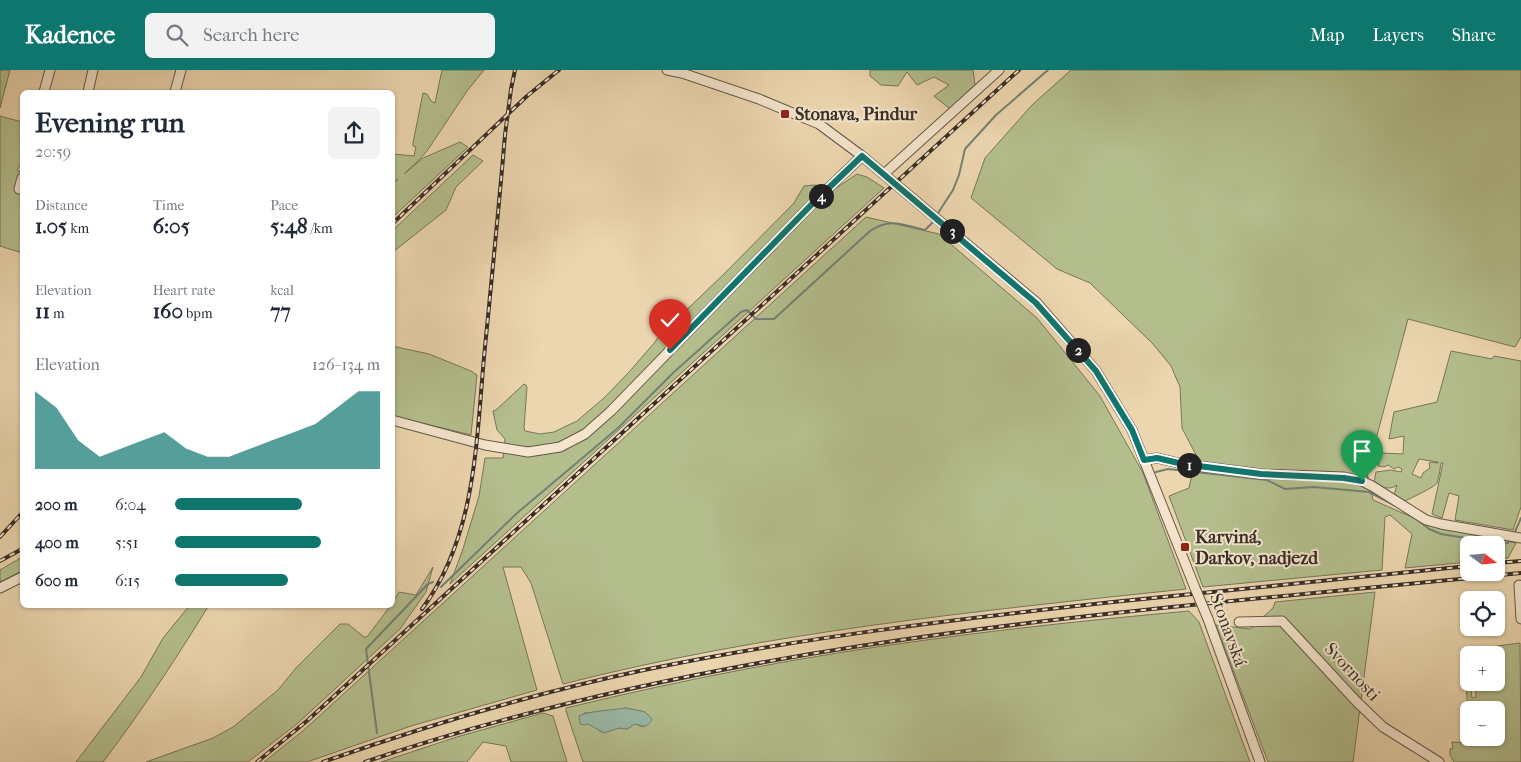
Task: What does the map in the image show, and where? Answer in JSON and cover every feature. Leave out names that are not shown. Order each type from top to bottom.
[{"type":"street","points":[[45,90],[50,70]]},
{"type":"street","points":[[88,90],[93,70]]},
{"type":"street","points":[[175,90],[180,70]]},
{"type":"street","name":"Stonavská","points":[[667,70],[682,73],[759,99],[820,124],[884,174],[1015,284],[1042,309],[1096,371],[1132,430],[1208,619],[1260,762]]},
{"type":"street","points":[[884,174],[999,70]]},
{"type":"street","points":[[395,421],[485,445],[528,452],[560,447],[585,434],[611,411],[814,202],[862,156]]},
{"type":"street","points":[[1144,460],[1157,458],[1183,464],[1261,474],[1344,478],[1362,481],[1426,520],[1521,538]]},
{"type":"street","points":[[0,588],[20,578]]},
{"type":"street","points":[[1519,585],[1521,619]]},
{"type":"street","name":"Svornosti","points":[[1239,622],[1282,621],[1382,727],[1439,762]]},
{"type":"green space","points":[[0,70],[10,70],[0,108]]},
{"type":"green space","points":[[442,70],[484,70],[467,91],[427,151],[404,174],[423,158],[460,142],[468,147],[395,215],[395,182],[398,179],[395,181],[395,154],[414,156],[416,147],[413,146],[413,143],[423,93],[427,94],[431,101],[435,103]]},
{"type":"green space","points":[[870,70],[973,70],[975,85],[950,109],[934,96],[949,85],[934,77],[917,85],[907,72],[898,86],[881,85],[870,76]]},
{"type":"green space","points":[[1071,70],[1521,70],[1521,337],[1515,347],[1408,319],[1367,473],[1373,500],[1432,526],[1481,536],[1460,536],[1460,563],[1405,568],[1412,534],[1390,515],[1385,517],[1382,570],[1203,587],[1169,496],[1189,488],[1196,455],[1182,428],[1180,387],[1171,366],[1153,344],[1090,283],[1057,269],[971,198],[985,158],[1032,105]]},
{"type":"green space","points":[[0,116],[20,121],[20,165],[17,170],[20,172],[20,179],[17,189],[20,193],[20,252],[0,246]]},
{"type":"green space","points":[[473,155],[483,161],[456,187],[446,210],[395,250],[395,228]]},
{"type":"green space","points":[[857,174],[867,177],[884,188],[450,584],[479,496],[485,458],[503,458],[505,439],[497,430],[493,411],[524,384],[527,387],[525,431],[540,434],[554,432],[577,421],[604,398],[630,371],[663,330],[725,273],[794,203],[804,186],[815,185],[835,189]]},
{"type":"green space","points":[[866,217],[939,234],[1037,318],[1100,396],[1143,473],[1186,589],[873,625],[717,650],[563,684],[531,583],[521,567],[503,567],[537,690],[411,726],[307,762],[264,762],[304,730]]},
{"type":"green space","points":[[395,347],[429,354],[477,375],[471,435],[395,416]]},
{"type":"green space","points":[[1451,351],[1492,359],[1494,356],[1521,361],[1521,507],[1513,530],[1455,520],[1459,496],[1449,493],[1442,518],[1432,514],[1443,463],[1441,463],[1435,485],[1405,501],[1394,495],[1397,485],[1388,488],[1374,482],[1376,472],[1391,470],[1401,472],[1402,469],[1398,467],[1394,469],[1388,465],[1384,467],[1378,466],[1382,453],[1403,454],[1404,436],[1389,439],[1394,412],[1437,402]],"holes":[[[1419,459],[1438,462],[1430,462],[1430,468],[1423,473],[1421,478],[1412,474]]]},
{"type":"green space","points":[[1505,541],[1516,543],[1508,558],[1505,558]]},
{"type":"green space","points":[[20,558],[20,572],[0,582],[0,570]]},
{"type":"green space","points":[[433,567],[426,592],[400,629],[298,723],[248,762],[146,762],[213,738],[233,727],[278,690],[296,668],[340,624],[348,624],[364,637],[367,637],[389,608],[395,608],[395,599],[399,592],[416,595]]},
{"type":"green space","points":[[1375,592],[1353,762],[1268,762],[1216,625],[1250,629],[1273,608],[1275,602]]},
{"type":"green space","points":[[188,608],[207,608],[158,685],[103,762],[76,762],[141,677],[163,638]]},
{"type":"green space","points":[[1189,611],[1199,622],[1250,762],[583,762],[566,711],[566,708],[655,687],[835,653],[1057,624]],"holes":[[[626,708],[645,712],[643,727],[635,724],[627,729],[619,728],[601,732],[588,724],[584,713]]]},
{"type":"green space","points":[[1520,643],[1521,762],[1454,762],[1450,755],[1450,749],[1453,748],[1452,742],[1460,742],[1460,746],[1505,746],[1505,701],[1467,701],[1466,691],[1471,691],[1472,698],[1476,697],[1476,691],[1505,691],[1505,646],[1497,646]]},
{"type":"green space","points":[[543,713],[553,716],[567,762],[511,762],[506,746],[483,742],[467,762],[381,762],[460,736]]},
{"type":"shaded area","points":[[626,708],[645,712],[652,719],[647,726],[635,724],[627,729],[619,728],[604,733],[588,724],[580,724],[579,716],[583,714]]},
{"type":"waterway","points":[[938,213],[953,190],[959,175],[965,149],[996,115],[1048,70]]},
{"type":"waterway","points":[[441,587],[516,514],[618,428],[673,373],[741,312],[747,310],[756,319],[774,319],[870,231],[884,224],[891,223],[925,230],[933,222]]},
{"type":"waterway","points":[[1152,473],[1168,469],[1267,480],[1285,489],[1314,487],[1369,492],[1394,505]]},
{"type":"waterway","points":[[1514,534],[1521,518]]},
{"type":"waterway","points":[[1417,519],[1429,529],[1441,534],[1501,544],[1508,543],[1510,540]]},
{"type":"waterway","points":[[377,733],[366,649],[428,584],[433,582]]},
{"type":"railway","points":[[422,609],[440,580],[454,549],[464,517],[471,483],[476,449],[505,135],[515,70]]},
{"type":"railway","points":[[395,221],[527,96],[559,70]]},
{"type":"railway","points":[[257,762],[308,720],[1019,70]]},
{"type":"railway","points":[[0,537],[20,515]]},
{"type":"railway","points":[[0,561],[20,550]]},
{"type":"railway","points":[[1505,562],[1521,561]]},
{"type":"railway","points":[[323,762],[402,735],[522,699],[644,670],[761,648],[995,615],[1460,567]]},
{"type":"railway","points":[[365,762],[506,719],[648,685],[792,657],[937,635],[1083,617],[1521,573]]},
{"type":"place","name":"Stonava, Pindur","points":[[785,114]]},
{"type":"place","name":"Karviná, Darkov, nadjezd","points":[[1185,547]]},
{"type":"route","points":[[670,350],[814,202],[862,156],[1036,303],[1096,371],[1132,430],[1144,460],[1157,458],[1183,464],[1261,474],[1344,478],[1362,481]]}]
